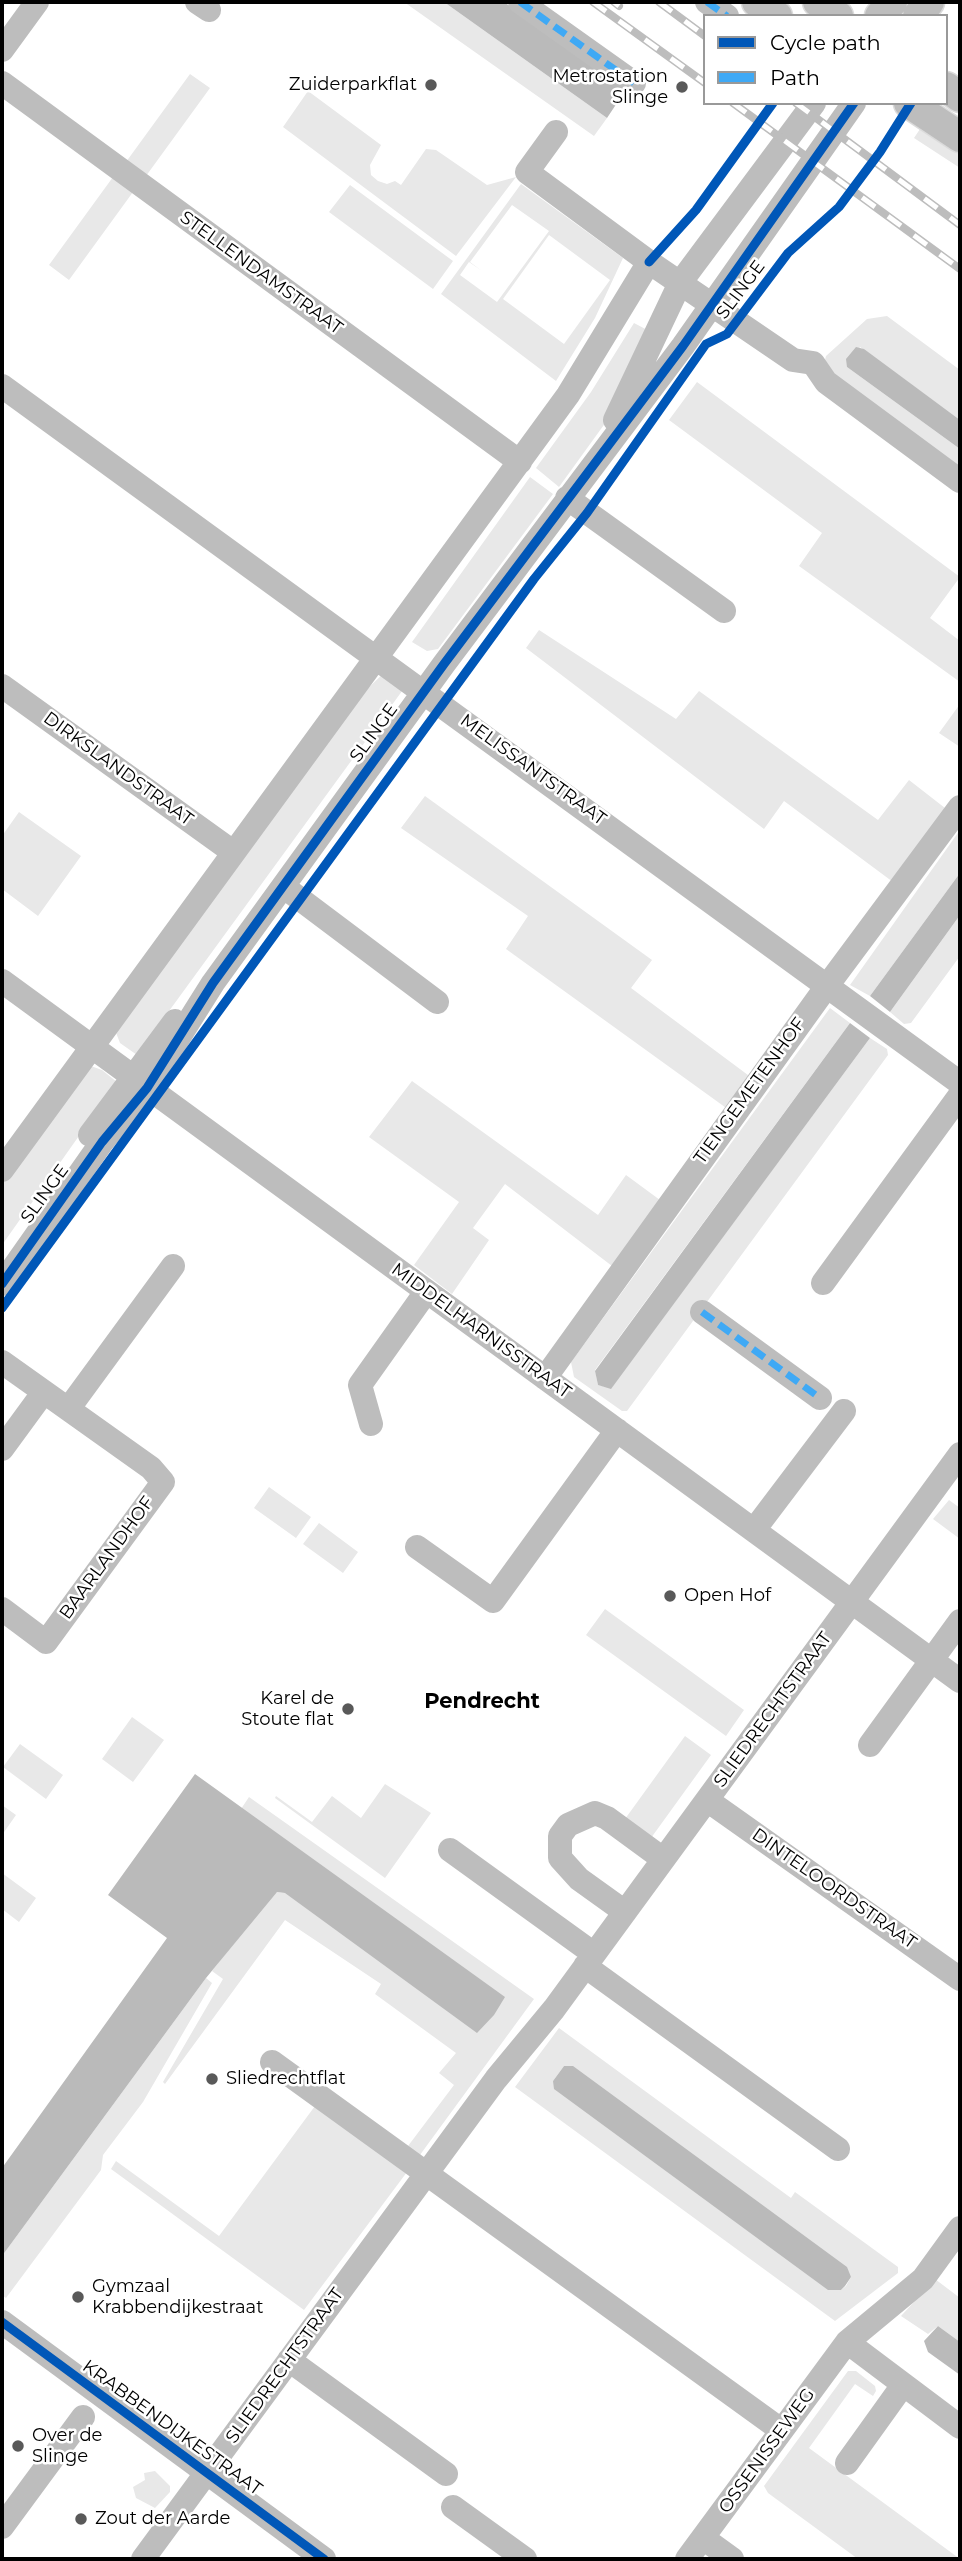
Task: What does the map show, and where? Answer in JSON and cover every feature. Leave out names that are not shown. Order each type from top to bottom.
[{"type":"main road","points":[[757,2],[774,14]]},
{"type":"main road","points":[[818,2],[835,14]]},
{"type":"main road","points":[[912,105],[960,137]]},
{"type":"street","points":[[2,50],[37,2]]},
{"type":"street","points":[[520,2],[634,83]]},
{"type":"street","points":[[708,2],[724,14]]},
{"type":"street","name":"STELLENDAMSTRAAT","points":[[2,83],[520,462]]},
{"type":"street","name":"SLINGE","points":[[566,498],[617,417],[680,283],[813,105]]},
{"type":"street","name":"SLINGE","points":[[2,1261],[284,887],[566,498],[621,431],[853,105]]},
{"type":"street","points":[[556,132],[527,172],[649,262],[793,360],[813,363],[826,382],[960,481]]},
{"type":"street","points":[[2,1170],[90,1045],[568,395],[649,262]]},
{"type":"street","name":"MELISSANTSTRAAT","points":[[2,386],[960,1083]]},
{"type":"street","points":[[566,498],[724,611]]},
{"type":"street","name":"DIRKSLANDSTRAAT","points":[[2,686],[233,852]]},
{"type":"street","name":"TIENGEMETENHOF","points":[[545,1378],[827,986],[960,807]]},
{"type":"street","points":[[284,887],[437,1002]]},
{"type":"street","name":"MIDDELHARNISSTRAAT","points":[[2,981],[960,1681]]},
{"type":"street","name":"SLINGE","points":[[2,1284],[102,1142],[139,1082]]},
{"type":"street","points":[[823,1283],[960,1095]]},
{"type":"street","points":[[69,1408],[173,1266]]},
{"type":"street","points":[[371,1424],[360,1385],[426,1292]]},
{"type":"street","points":[[702,1312],[820,1398]]},
{"type":"street","name":"BAARLANDHOF","points":[[2,1362],[43,1394],[69,1408],[151,1468],[163,1482],[46,1642],[2,1609]]},
{"type":"street","points":[[2,1449],[43,1394]]},
{"type":"street","points":[[754,1530],[844,1410]]},
{"type":"street","points":[[417,1547],[493,1601],[617,1430]]},
{"type":"street","name":"SLIEDRECHTSTRAAT","points":[[143,2559],[427,2173],[625,1912],[960,1454]]},
{"type":"street","points":[[870,1745],[960,1621]]},
{"type":"street","name":"DINTELOORDSTRAAT","points":[[707,1800],[960,1979]]},
{"type":"street","points":[[625,1912],[573,1872],[560,1858],[560,1836],[568,1825],[594,1813],[607,1818],[663,1859]]},
{"type":"street","points":[[450,1850],[589,1960],[838,2149]]},
{"type":"street","points":[[272,2062],[781,2430]]},
{"type":"street","name":"OSSENISSEWEG","points":[[687,2559],[847,2342],[923,2279],[960,2228]]},
{"type":"street","name":"KRABBENDIJKESTRAAT","points":[[2,2322],[324,2559]]},
{"type":"street","points":[[847,2342],[960,2427]]},
{"type":"street","points":[[289,2360],[446,2474]]},
{"type":"street","points":[[847,2463],[903,2385]]},
{"type":"street","points":[[2,2527],[83,2417]]},
{"type":"street","points":[[453,2507],[525,2559]]},
{"type":"street","points":[[703,2538],[732,2559]]},
{"type":"shaded area","points":[[404,2],[444,2],[607,118],[594,136]]},
{"type":"shaded area","points":[[444,2],[504,2],[627,88],[607,118]]},
{"type":"shaded area","points":[[190,74],[210,88],[146,176],[126,162]]},
{"type":"shaded area","points":[[308,91],[381,145],[370,165],[371,175],[378,181],[387,184],[395,181],[401,185],[426,149],[436,150],[487,185],[516,177],[456,256],[283,127]]},
{"type":"shaded area","points":[[922,126],[960,152],[960,168],[914,138]]},
{"type":"shaded area","points":[[113,177],[133,192],[69,280],[49,265]]},
{"type":"shaded area","points":[[521,184],[623,258],[595,318],[556,381],[441,294]],"holes":[[[512,205],[549,231],[497,302],[460,275],[469,262],[482,271],[470,262]],[[549,235],[610,280],[564,344],[503,299]]]},
{"type":"shaded area","points":[[350,185],[453,261],[433,289],[329,212]]},
{"type":"shaded area","points":[[887,316],[960,370],[960,420],[860,347],[847,367],[960,449],[960,473],[830,378],[824,364],[826,356],[867,319]]},
{"type":"shaded area","points":[[634,323],[653,333],[606,422],[559,487],[536,468],[591,392]]},
{"type":"shaded area","points":[[856,347],[864,349],[960,420],[960,449],[847,367],[846,359]]},
{"type":"shaded area","points":[[697,382],[960,577],[930,618],[960,641],[960,682],[799,566],[822,533],[669,420]]},
{"type":"shaded area","points":[[530,477],[553,494],[438,649],[427,651],[412,642]]},
{"type":"shaded area","points":[[539,630],[676,719],[699,691],[878,820],[909,780],[945,808],[893,882],[784,801],[764,829],[526,648]]},
{"type":"shaded area","points":[[385,672],[405,687],[137,1055],[120,1043],[115,1030],[365,691]]},
{"type":"shaded area","points":[[960,704],[960,747],[939,733]]},
{"type":"shaded area","points":[[425,796],[652,960],[631,988],[752,1078],[729,1110],[506,949],[528,916],[401,828]]},
{"type":"shaded area","points":[[19,812],[81,856],[38,916],[2,889],[2,836]]},
{"type":"shaded area","points":[[960,830],[960,873],[870,996],[850,985]]},
{"type":"shaded area","points":[[960,873],[960,915],[890,1012],[870,996]]},
{"type":"shaded area","points":[[960,915],[960,956],[911,1023],[904,1024],[890,1012]]},
{"type":"shaded area","points":[[830,1008],[850,1023],[595,1370],[598,1385],[611,1388],[870,1038],[887,1049],[888,1055],[627,1411],[622,1411],[574,1377],[571,1362]]},
{"type":"shaded area","points":[[850,1023],[870,1038],[611,1389],[598,1385],[595,1371]]},
{"type":"shaded area","points":[[88,1065],[102,1070],[117,1082],[2,1245],[2,1182]]},
{"type":"shaded area","points":[[412,1081],[598,1215],[626,1175],[660,1200],[612,1266],[505,1184],[473,1228],[489,1240],[452,1294],[414,1265],[459,1202],[369,1137]]},
{"type":"shaded area","points":[[269,1487],[311,1517],[296,1538],[254,1508]]},
{"type":"shaded area","points":[[949,1500],[960,1508],[960,1539],[933,1519]]},
{"type":"shaded area","points":[[319,1523],[358,1552],[343,1573],[303,1544]]},
{"type":"shaded area","points":[[605,1609],[744,1710],[726,1736],[586,1635]]},
{"type":"shaded area","points":[[132,1717],[164,1740],[133,1782],[102,1759]]},
{"type":"shaded area","points":[[685,1736],[711,1755],[651,1838],[625,1819]]},
{"type":"shaded area","points":[[20,1744],[63,1775],[46,1799],[3,1767]]},
{"type":"shaded area","points":[[195,1774],[505,1997],[494,2015],[477,2033],[285,1893],[277,1892],[206,1978],[2,2256],[2,2168],[167,1938],[108,1895]]},
{"type":"shaded area","points":[[385,1784],[431,1813],[385,1878],[275,1798],[276,1796],[312,1822],[332,1796],[361,1818]]},
{"type":"shaded area","points":[[249,1797],[534,1999],[417,2159],[405,2150],[454,2085],[439,2073],[456,2053],[375,1994],[381,1984],[285,1920],[165,2084],[163,2082],[223,1979],[212,1971],[270,1896],[277,1892],[285,1893],[241,1809]]},
{"type":"shaded area","points":[[2,1805],[16,1815],[2,1835]]},
{"type":"shaded area","points":[[2,1873],[36,1898],[19,1922],[2,1909]]},
{"type":"shaded area","points":[[206,1978],[212,1983],[143,2102],[103,2155],[101,2170],[6,2298],[2,2295],[2,2256]]},
{"type":"shaded area","points":[[559,2028],[791,2198],[795,2192],[898,2267],[898,2273],[835,2321],[515,2087]],"holes":[[[564,2066],[851,2277],[841,2290],[553,2081]]]},
{"type":"shaded area","points":[[564,2066],[573,2066],[847,2267],[851,2277],[845,2286],[841,2290],[828,2290],[554,2089],[553,2081]]},
{"type":"shaded area","points":[[315,2106],[407,2172],[304,2310],[111,2169],[116,2161],[219,2236]]},
{"type":"shaded area","points":[[935,2279],[960,2298],[960,2342],[938,2326],[928,2334],[901,2316]]},
{"type":"shaded area","points":[[938,2326],[960,2342],[960,2375],[928,2352],[924,2341]]},
{"type":"shaded area","points":[[848,2371],[856,2371],[875,2386],[876,2391],[873,2396],[855,2384],[809,2448],[960,2559],[858,2559],[768,2493],[764,2486]]},
{"type":"shaded area","points":[[155,2471],[170,2486],[170,2492],[155,2508],[136,2498],[133,2487],[145,2480],[144,2473]]},
{"type":"railway","points":[[593,2],[703,82]]},
{"type":"railway","points":[[614,2],[619,6]]},
{"type":"railway","points":[[659,2],[703,35]]},
{"type":"railway","points":[[736,105],[960,269]]},
{"type":"railway","points":[[799,105],[960,225]]},
{"type":"marked path","points":[[520,2],[634,83]]},
{"type":"marked path","points":[[707,2],[724,14]]},
{"type":"marked path","points":[[702,1312],[820,1398]]},
{"type":"cycle path","points":[[649,262],[696,210],[772,105]]},
{"type":"cycle path","points":[[2,1284],[102,1142],[147,1088],[213,983],[444,664],[683,346],[853,105]]},
{"type":"cycle path","points":[[2,1308],[534,579],[587,513],[706,344],[727,334],[788,253],[839,207],[880,152],[910,105]]},
{"type":"cycle path","points":[[2,2322],[324,2559]]},
{"type":"place","name":"Zuiderparkflat","points":[[431,85]]},
{"type":"place","name":"Metrostation Slinge","points":[[682,87]]},
{"type":"place","name":"Open Hof","points":[[670,1596]]},
{"type":"place","name":"Karel de Stoute flat","points":[[348,1709]]},
{"type":"place","name":"Sliedrechtflat","points":[[212,2079]]},
{"type":"place","name":"Gymzaal Krabbendijkestraat","points":[[78,2297]]},
{"type":"place","name":"Over de Slinge","points":[[18,2446]]},
{"type":"place","name":"Zout der Aarde","points":[[81,2519]]},
{"type":"district","name":"Pendrecht","points":[[482,1702]]}]
